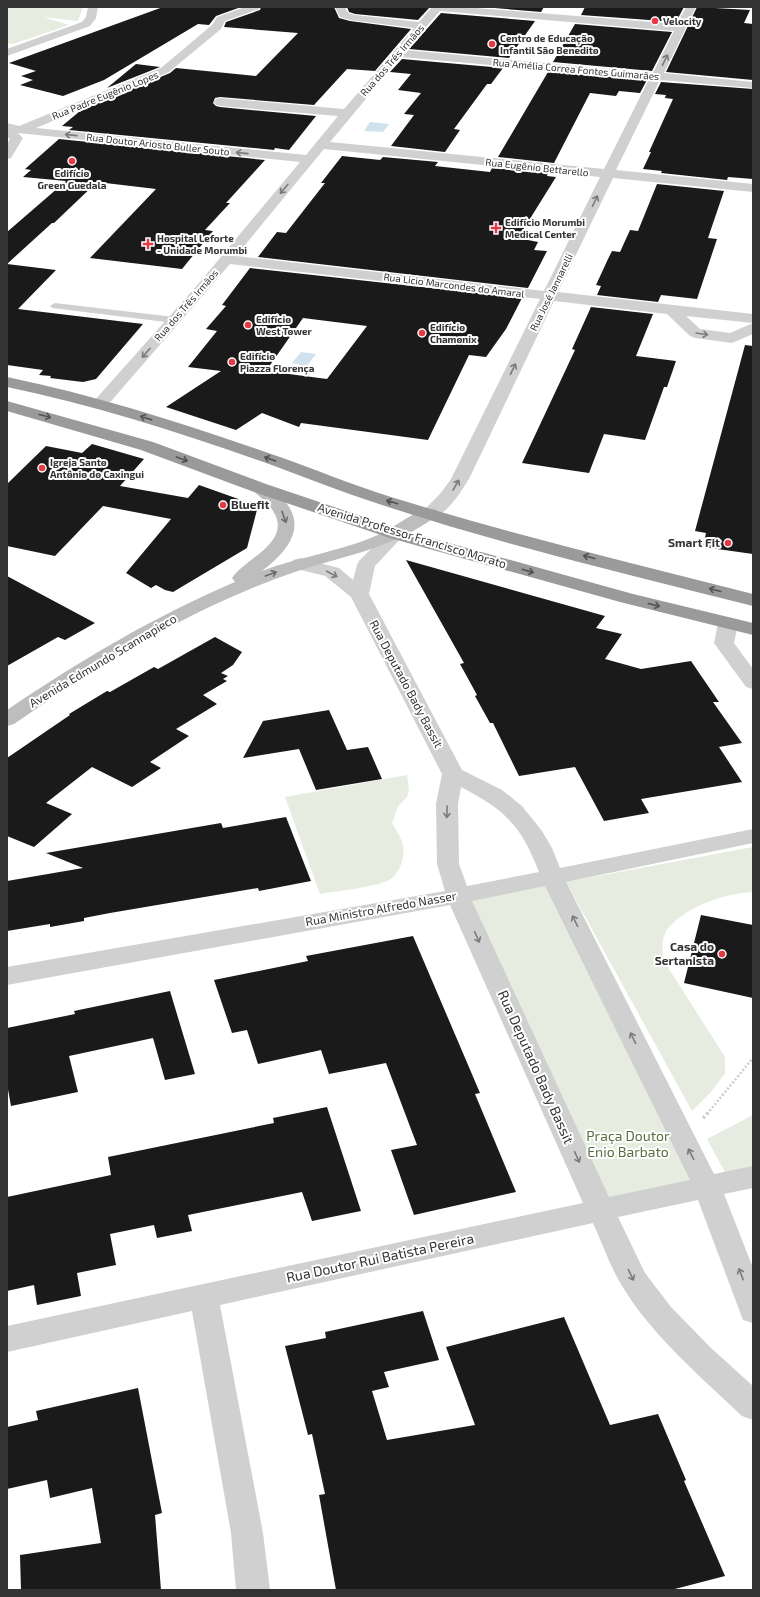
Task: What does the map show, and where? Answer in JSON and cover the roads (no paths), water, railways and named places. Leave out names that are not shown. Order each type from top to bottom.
[{"type":"highway","points":[[7,382],[100,404],[200,435],[383,500],[519,539],[753,600]]},
{"type":"highway","name":"Avenida Professor Francisco Morato","points":[[7,406],[146,446],[260,488],[396,534],[627,598],[753,629]]},
{"type":"main road","name":"Avenida Edmundo Scannapieco","points":[[222,594],[279,546],[287,532],[287,520],[280,506],[260,488]]},
{"type":"main road","name":"Rua José Jannarelli","points":[[396,534],[430,513]]},
{"type":"main road","name":"Avenida Edmundo Scannapieco","points":[[7,720],[113,653],[222,594],[300,564],[363,547],[396,534]]},
{"type":"street","points":[[7,54],[86,24],[90,18],[93,7]]},
{"type":"street","points":[[221,19],[224,7]]},
{"type":"street","points":[[221,19],[255,7]]},
{"type":"street","points":[[340,7],[344,15],[354,18],[422,26]]},
{"type":"street","name":"Rua José Jannarelli","points":[[430,513],[442,504],[451,494],[460,479],[691,7]]},
{"type":"street","points":[[437,8],[681,28]]},
{"type":"street","name":"Rua dos Três Irmãos","points":[[100,404],[226,259],[347,113],[437,8]]},
{"type":"street","name":"Rua Padre Eugênio Lopes","points":[[11,131],[165,70],[217,27],[221,19]]},
{"type":"street","name":"Rua Amélia Correa Fontes Guimarães","points":[[398,53],[753,85]]},
{"type":"street","points":[[220,102],[347,113]]},
{"type":"street","points":[[7,155],[17,138],[11,131]]},
{"type":"street","name":"Rua Doutor Ariosto Buller Souto","points":[[11,131],[309,159]]},
{"type":"street","name":"Rua Eugênio Bettarello","points":[[321,145],[753,188]]},
{"type":"street","name":"Rua Licio Marcondes do Amaral","points":[[226,259],[753,319]]},
{"type":"street","points":[[672,310],[695,333],[732,338],[753,328]]},
{"type":"street","points":[[359,594],[366,565],[396,534]]},
{"type":"street","name":"Rua Deputado Bady Bassit","points":[[300,564],[332,572],[359,594],[453,774],[447,804],[448,864],[458,896],[634,1281],[662,1316],[691,1347],[753,1406]]},
{"type":"street","points":[[728,623],[724,643],[753,683]]},
{"type":"street","points":[[453,774],[494,795],[514,811],[531,831],[541,848],[552,876],[708,1187],[747,1289],[753,1311]]},
{"type":"street","name":"Rua Ministro Alfredo Nasser","points":[[7,976],[458,896],[753,836]]},
{"type":"street","name":"Rua Doutor Rui Batista Pereira","points":[[7,1339],[753,1177]]},
{"type":"street","points":[[204,1297],[247,1533],[253,1590]]},
{"type":"lane","points":[[55,306],[174,320]]},
{"type":"water","points":[[370,122],[389,124],[383,132],[364,131]]},
{"type":"water","points":[[301,352],[316,354],[307,366],[292,363]]},
{"type":"place","name":"Velocity","points":[[655,21]]},
{"type":"place","name":"Centro de Educação Infantil São Benedito","points":[[492,44]]},
{"type":"place","name":"Edifício Green Guedala","points":[[72,161]]},
{"type":"place","name":"Edifício Morumbi Medical Center","points":[[496,228]]},
{"type":"place","name":"Hospital Leforte - Unidade Morumbi","points":[[148,244]]},
{"type":"place","name":"Edifício West Tower","points":[[248,325]]},
{"type":"place","name":"Edifício Chamonix","points":[[422,333]]},
{"type":"place","name":"Edifício Piazza Florença","points":[[232,362]]},
{"type":"place","name":"Igreja Santo Antônio do Caxingui","points":[[42,468]]},
{"type":"place","name":"Bluefit","points":[[223,505]]},
{"type":"place","name":"Smart Fit","points":[[728,543]]},
{"type":"place","name":"Casa do Sertanista","points":[[722,954]]},
{"type":"park label","name":"Praça Doutor Enio Barbato","points":[[628,1144]]}]
